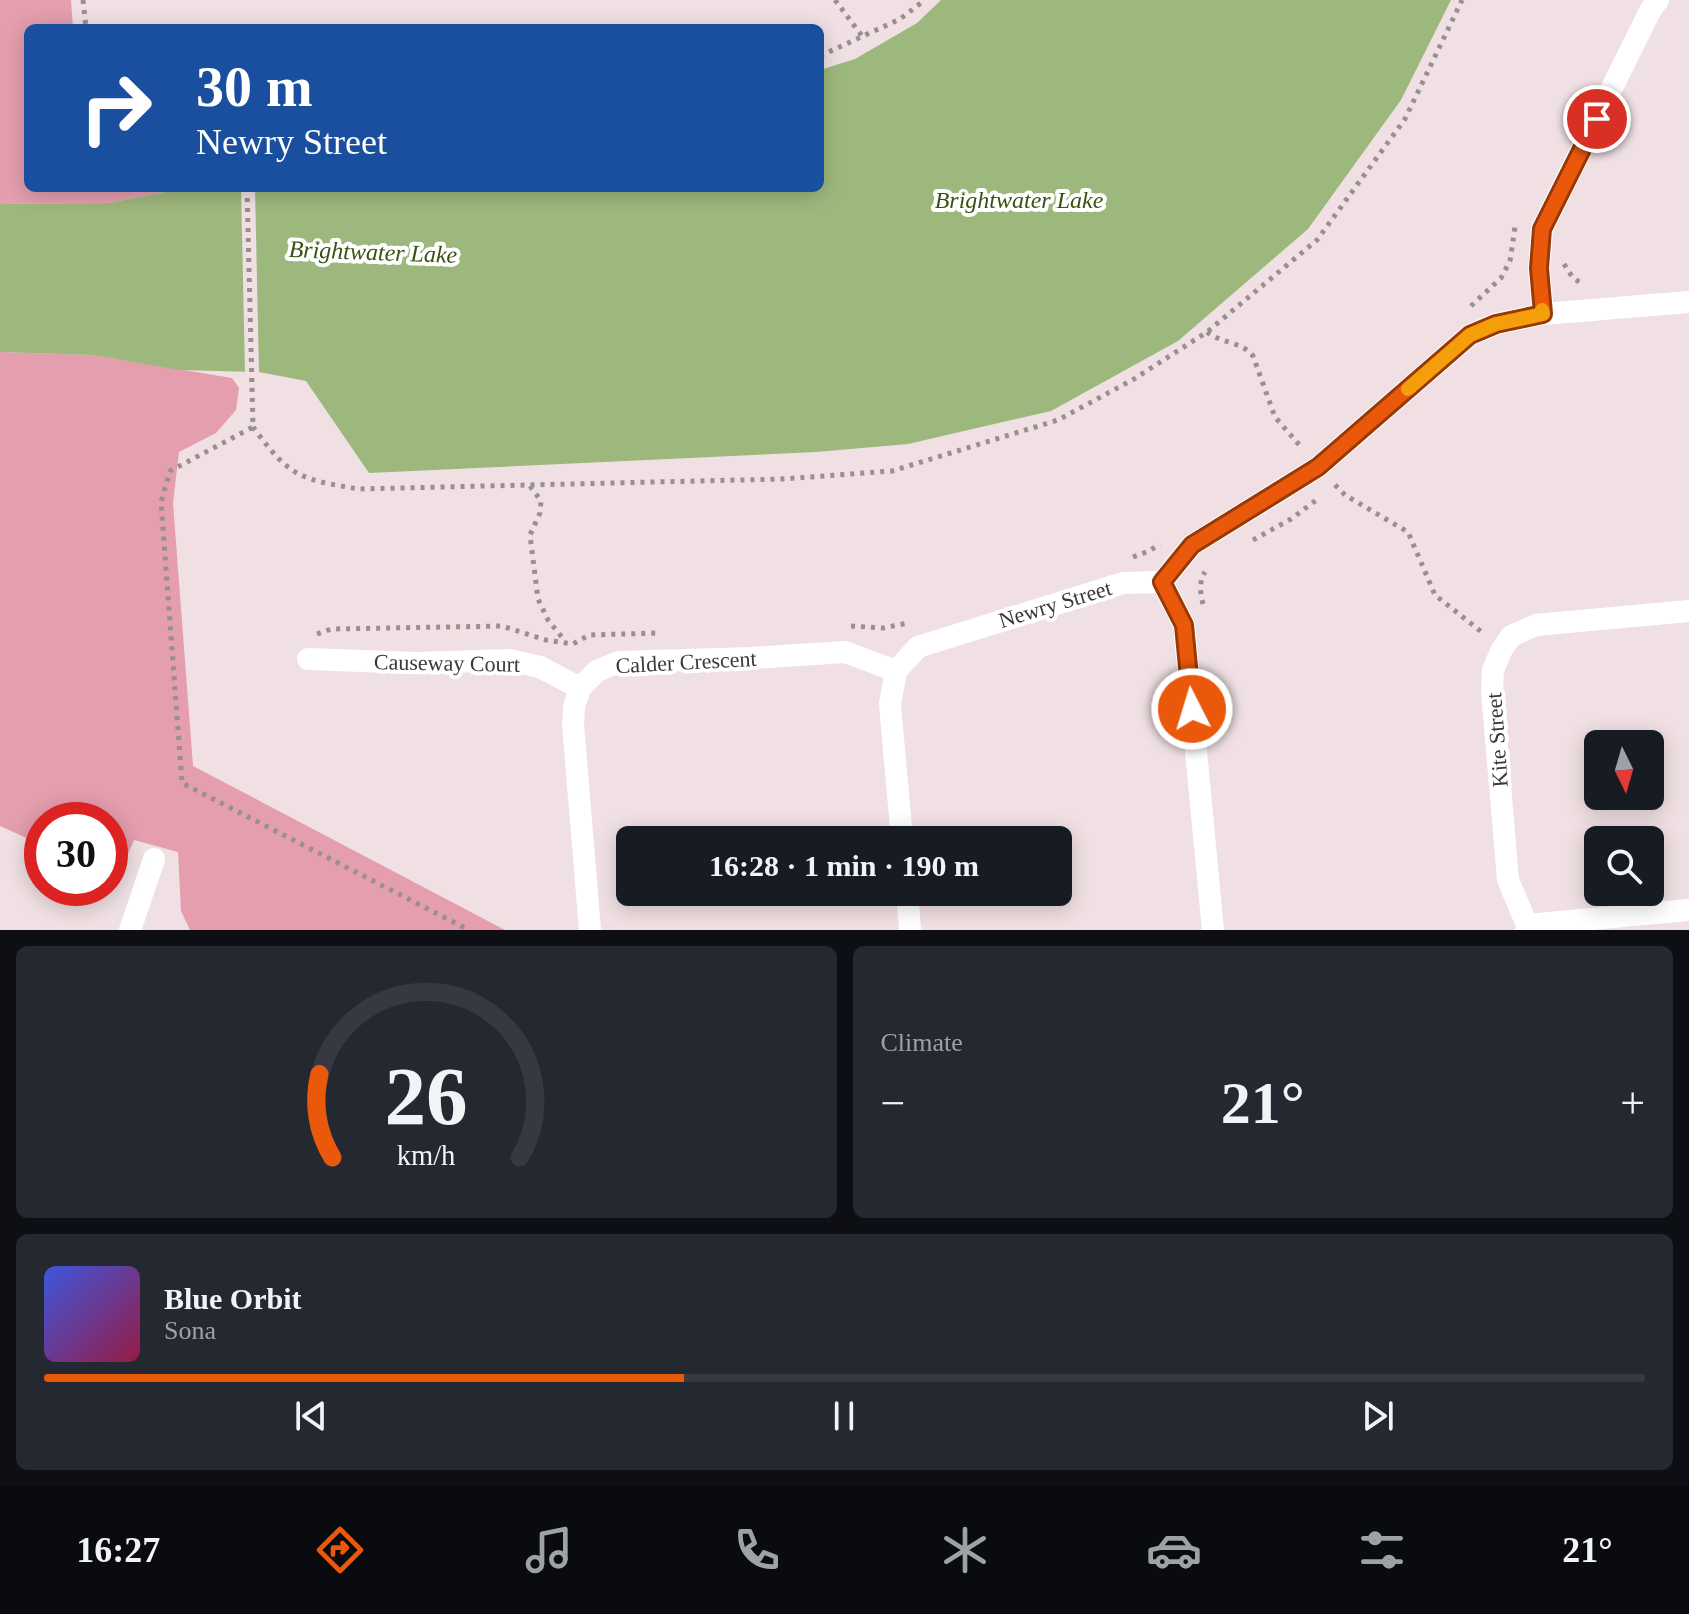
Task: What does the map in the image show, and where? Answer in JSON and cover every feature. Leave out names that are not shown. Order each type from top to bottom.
[{"type":"street","points":[[1543,314],[1539,268],[1542,229],[1658,0]]},
{"type":"street","points":[[1213,930],[1184,625],[1162,582],[1192,545],[1318,467],[1470,335],[1496,324],[1543,314],[1689,302]]},
{"type":"street","name":"Newry Street","points":[[896,671],[918,647],[1123,583],[1162,582]]},
{"type":"street","name":"Kite Street","points":[[1527,927],[1508,880],[1492,691],[1493,670],[1501,651],[1511,636],[1536,625],[1689,611]]},
{"type":"street","name":"Calder Crescent","points":[[580,688],[597,671],[619,662],[845,652],[896,671]]},
{"type":"street","name":"Causeway Court","points":[[308,659],[418,663],[509,660],[540,667],[580,688]]},
{"type":"street","points":[[896,671],[890,704],[901,826]]},
{"type":"street","points":[[580,688],[573,725],[590,930]]},
{"type":"street","points":[[130,930],[154,859]]},
{"type":"street","points":[[908,906],[910,930]]},
{"type":"street","points":[[1527,927],[1689,910]]},
{"type":"path","points":[[83,0],[86,24]]},
{"type":"path","points":[[835,0],[862,36]]},
{"type":"path","points":[[824,54],[900,19],[925,0]]},
{"type":"path","points":[[247,192],[253,427],[272,451],[296,473],[358,489],[782,479],[892,471],[1058,420],[1134,379],[1207,332],[1317,240],[1405,119],[1462,0]]},
{"type":"path","points":[[1471,306],[1501,278],[1510,261],[1517,218]]},
{"type":"path","points":[[1562,256],[1573,278],[1584,285],[1594,285]]},
{"type":"path","points":[[253,427],[170,471],[161,502],[182,783],[469,930]]},
{"type":"path","points":[[1246,544],[1303,511],[1335,485]]},
{"type":"path","points":[[530,486],[541,501],[540,513],[530,535],[538,599],[548,620],[566,642]]},
{"type":"path","points":[[1128,559],[1149,551],[1166,539]]},
{"type":"path","points":[[1205,610],[1200,589],[1203,575],[1210,565]]},
{"type":"path","points":[[847,626],[883,628],[921,619]]},
{"type":"path","points":[[308,659],[307,641],[313,635],[331,629],[502,626],[546,640],[573,644],[589,635],[669,633]]},
{"type":"shaded area","points":[[0,0],[71,0],[73,24],[24,24],[24,192],[165,192],[109,203],[0,204]]},
{"type":"shaded area","points":[[0,352],[93,355],[232,378],[239,388],[236,410],[216,433],[179,452],[173,503],[193,766],[505,930],[190,930],[181,911],[178,852],[134,840],[128,854],[128,802],[24,802],[24,837],[0,826]]},
{"type":"water","name":"Brightwater Lake","points":[[941,0],[1451,0],[1401,100],[1308,229],[1178,341],[1051,411],[908,444],[816,452],[369,473],[306,381],[259,372],[179,370],[93,355],[0,352],[0,204],[109,203],[165,192],[824,192],[824,69],[855,59],[917,23]]},
{"type":"pier","points":[[241,192],[255,192],[259,372],[245,372]]},
{"type":"slow traffic","points":[[1408,389],[1470,335],[1496,324],[1543,314],[1542,310]]},
{"type":"route","points":[[1192,709],[1184,625],[1162,582],[1192,545],[1318,467],[1470,335],[1496,324],[1543,314],[1539,268],[1542,229],[1597,119]]}]
